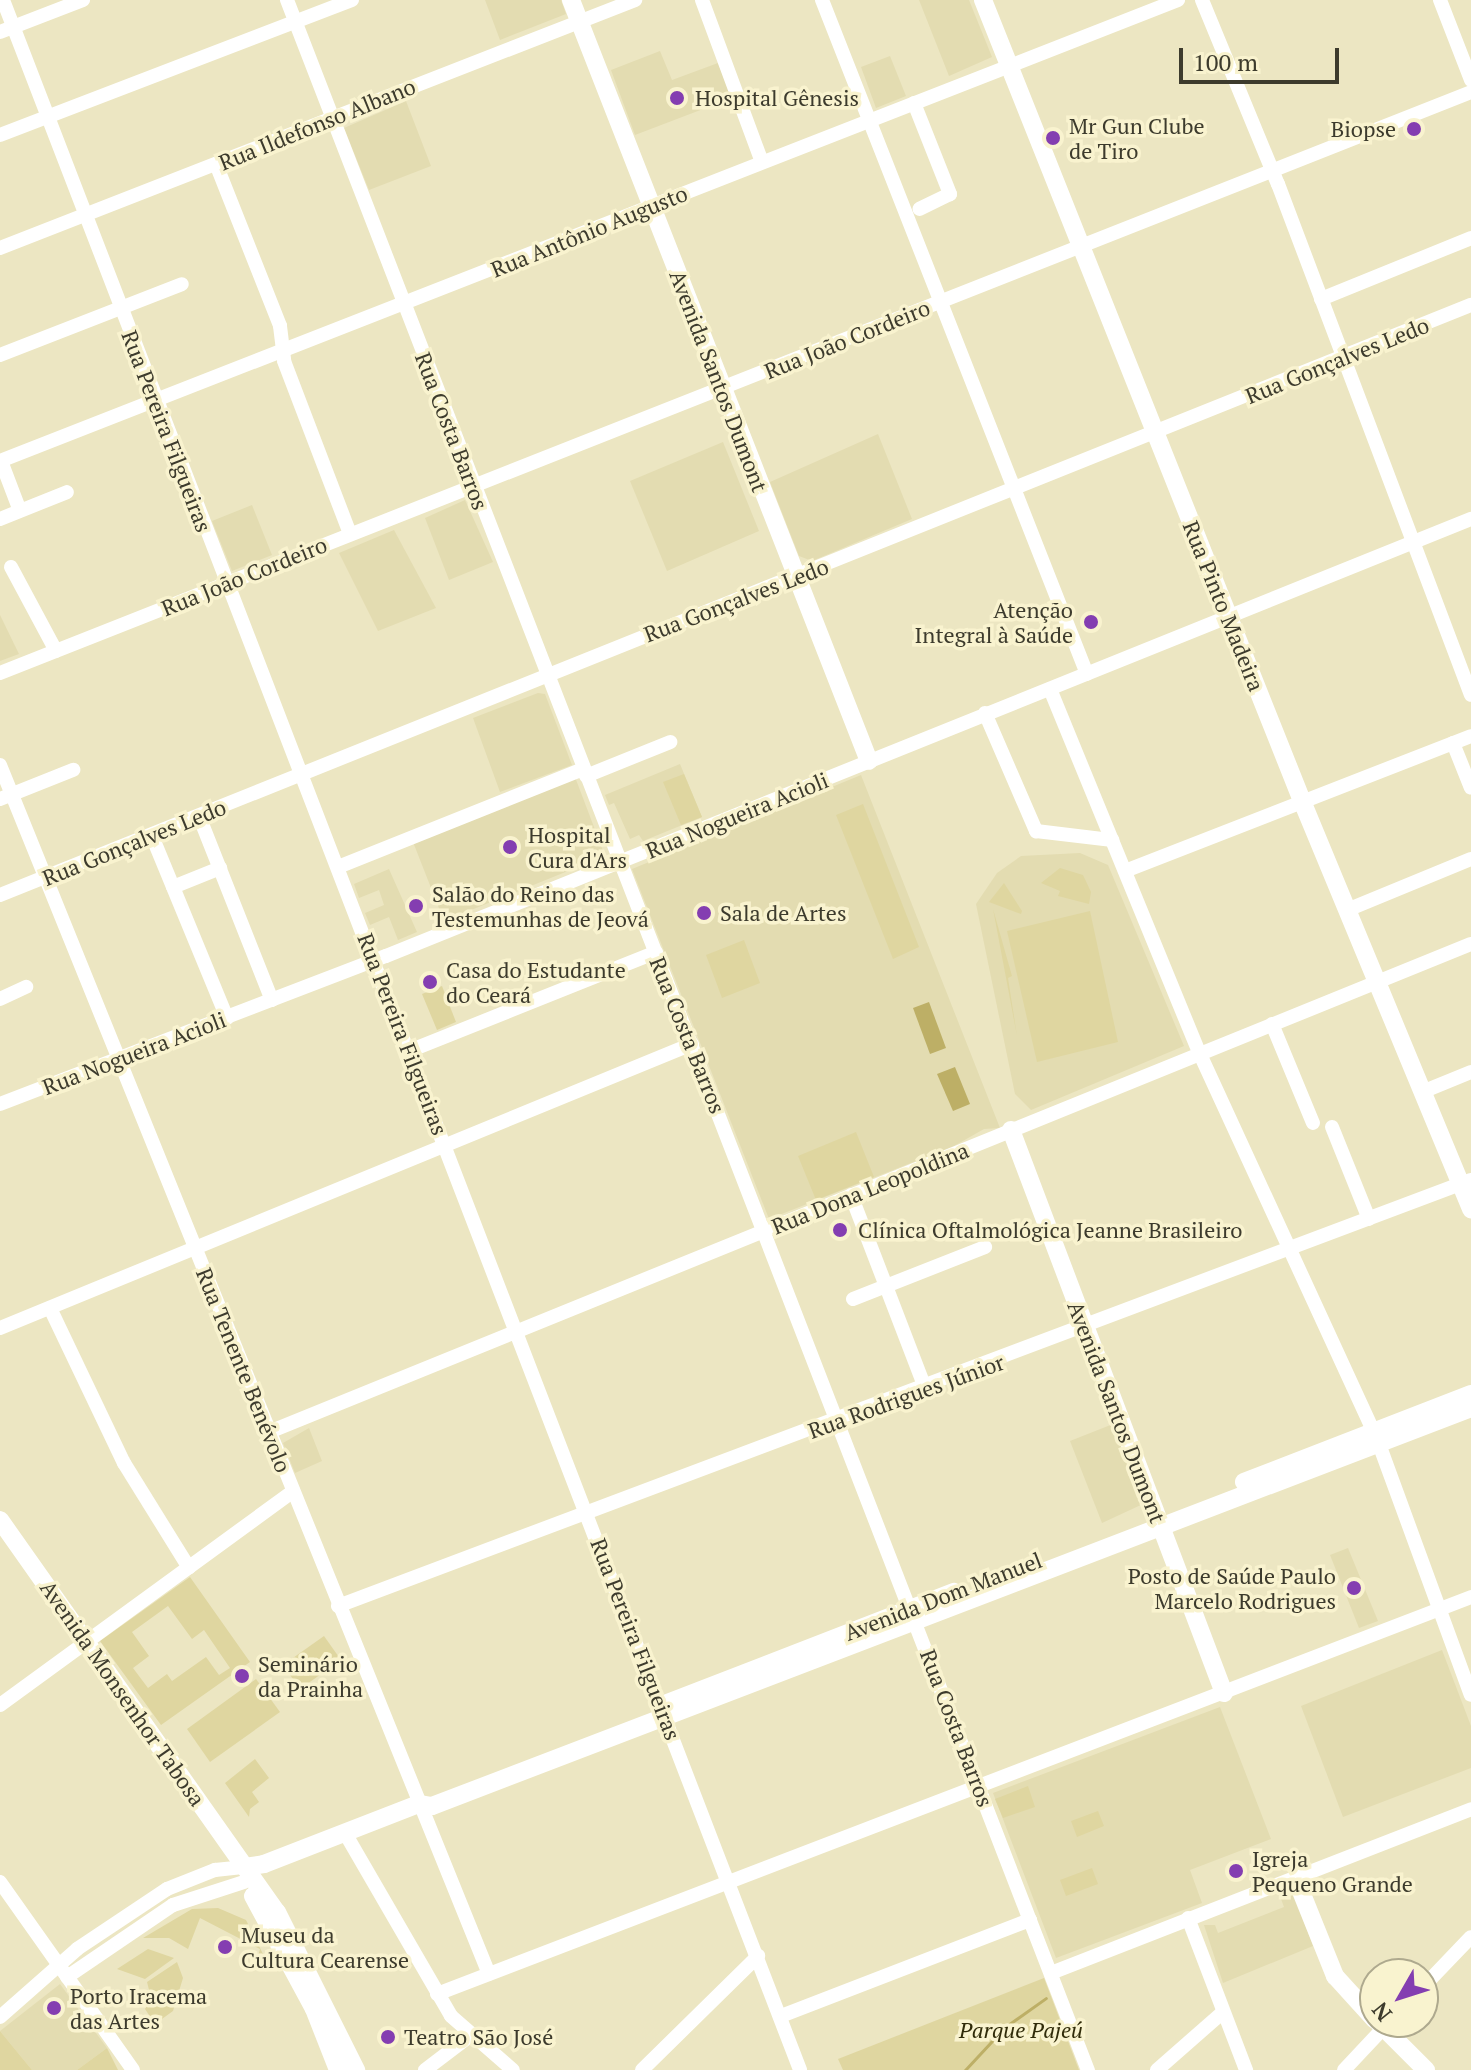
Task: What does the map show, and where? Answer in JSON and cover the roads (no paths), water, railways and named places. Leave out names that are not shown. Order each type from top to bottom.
[{"type":"main road","name":"Avenida Santos Dumont","points":[[571,0],[869,761]]},
{"type":"main road","name":"Rua Pinto Madeira","points":[[983,0],[1302,801],[1422,1092],[1466,1182],[1471,1209]]},
{"type":"main road","name":"Avenida Santos Dumont","points":[[1011,1130],[1224,1693]]},
{"type":"main road","name":"Avenida Dom Manuel","points":[[1376,1438],[1471,1394]]},
{"type":"main road","name":"Avenida Dom Manuel","points":[[251,1872],[419,1804],[432,1806],[664,1711],[1376,1438],[1471,1408]]},
{"type":"main road","name":"Avenida Monsenhor Tabosa","points":[[0,1520],[251,1872]]},
{"type":"main road","points":[[251,1872],[314,2009],[338,2070]]},
{"type":"main road","points":[[251,1872],[330,2010],[356,2070]]},
{"type":"main road","points":[[1296,1879],[1335,1976],[1359,2001]]},
{"type":"main road","points":[[1395,2038],[1426,2070]]},
{"type":"street","name":"Rua Pereira Filgueiras","points":[[3,0],[7,30],[47,117],[518,1331],[800,2070]]},
{"type":"street","points":[[7,30],[83,0]]},
{"type":"street","name":"Rua Costa Barros","points":[[287,0],[546,677],[766,1231],[1088,2070]]},
{"type":"street","points":[[0,135],[352,0]]},
{"type":"street","name":"Rua Ildefonso Albano","points":[[0,248],[635,0]]},
{"type":"street","points":[[702,0],[762,162]]},
{"type":"street","points":[[822,0],[1087,674]]},
{"type":"street","name":"Rua Antônio Augusto","points":[[1,461],[1178,0]]},
{"type":"street","points":[[1202,0],[1273,171],[1471,695]]},
{"type":"street","points":[[1440,0],[1471,80]]},
{"type":"street","name":"Rua João Cordeiro","points":[[0,673],[1471,92]]},
{"type":"street","points":[[914,103],[950,194],[919,209]]},
{"type":"street","points":[[216,164],[280,326],[284,361],[350,534]]},
{"type":"street","points":[[1321,299],[1471,238]]},
{"type":"street","points":[[0,355],[182,284]]},
{"type":"street","name":"Rua Gonçalves Ledo","points":[[0,895],[1156,434],[1471,305]]},
{"type":"street","points":[[1,461],[20,511]]},
{"type":"street","points":[[0,519],[67,492]]},
{"type":"street","name":"Rua Nogueira Acioli","points":[[0,1104],[120,1062],[375,961],[1471,519]]},
{"type":"street","points":[[11,567],[56,651]]},
{"type":"street","points":[[1050,689],[1199,1052],[1293,1249],[1376,1438],[1471,1695]]},
{"type":"street","points":[[985,713],[1036,831],[1112,840]]},
{"type":"street","points":[[1125,871],[1471,736]]},
{"type":"street","points":[[338,867],[670,742]]},
{"type":"street","points":[[1453,743],[1471,788]]},
{"type":"street","name":"Rua Tenente Benévolo","points":[[0,765],[6,796],[45,877],[489,1974]]},
{"type":"street","points":[[6,796],[73,770]]},
{"type":"street","points":[[199,816],[272,1000]]},
{"type":"street","points":[[152,836],[227,1018]]},
{"type":"street","points":[[1347,910],[1471,859]]},
{"type":"street","points":[[173,887],[220,868]]},
{"type":"street","name":"Rua Dona Leopoldina","points":[[269,1432],[1471,944]]},
{"type":"street","points":[[409,1051],[656,952]]},
{"type":"street","points":[[0,999],[26,987]]},
{"type":"street","points":[[1272,1024],[1313,1123]]},
{"type":"street","points":[[0,1328],[692,1044]]},
{"type":"street","points":[[1422,1092],[1471,1072]]},
{"type":"street","points":[[1332,1127],[1366,1212]]},
{"type":"street","name":"Rua Rodrigues Júnior","points":[[338,1606],[1085,1329],[1293,1249],[1366,1212],[1466,1182]]},
{"type":"street","points":[[851,1195],[925,1388]]},
{"type":"street","points":[[853,1299],[985,1247]]},
{"type":"street","points":[[50,1308],[124,1463],[189,1568]]},
{"type":"street","points":[[0,1705],[293,1491]]},
{"type":"street","points":[[437,1994],[1471,1597]]},
{"type":"street","points":[[1051,1973],[1471,1809]]},
{"type":"street","points":[[345,1833],[437,1994],[471,2035],[513,2070]]},
{"type":"street","points":[[0,2017],[63,1972],[77,1949],[167,1889],[215,1870],[251,1872]]},
{"type":"street","points":[[0,1882],[133,2070]]},
{"type":"street","points":[[1188,1918],[1246,2070]]},
{"type":"street","points":[[781,2016],[1030,1920]]},
{"type":"street","points":[[1439,1970],[1471,1937]]},
{"type":"street","points":[[642,2070],[758,1956]]},
{"type":"street","points":[[1157,2070],[1223,2012]]},
{"type":"street","points":[[425,2070],[471,2035]]},
{"type":"street","points":[[1344,2070],[1369,2038]]},
{"type":"waterway","points":[[965,2070],[1005,2027],[1046,1998]]},
{"type":"place","name":"Hospital Gênesis","points":[[677,98]]},
{"type":"place","name":"Biopse","points":[[1414,129]]},
{"type":"place","name":"Mr Gun Clube de Tiro","points":[[1053,138]]},
{"type":"place","name":"Atenção Integral à Saúde","points":[[1091,622]]},
{"type":"place","name":"Hospital Cura d'Ars","points":[[510,847]]},
{"type":"place","name":"Salão do Reino das Testemunhas de Jeová","points":[[416,906]]},
{"type":"place","name":"Sala de Artes","points":[[704,913]]},
{"type":"place","name":"Casa do Estudante do Ceará","points":[[430,982]]},
{"type":"place","name":"Clínica Oftalmológica Jeanne Brasileiro","points":[[840,1230]]},
{"type":"place","name":"Posto de Saúde Paulo Marcelo Rodrigues","points":[[1354,1588]]},
{"type":"place","name":"Seminário da Prainha","points":[[242,1676]]},
{"type":"place","name":"Igreja Pequeno Grande","points":[[1236,1871]]},
{"type":"place","name":"Museu da Cultura Cearense","points":[[225,1947]]},
{"type":"place","name":"Porto Iracema das Artes","points":[[54,2008]]},
{"type":"place","name":"Teatro São José","points":[[388,2037]]},
{"type":"park label","name":"Parque Pajeú","points":[[1021,2030]]}]
